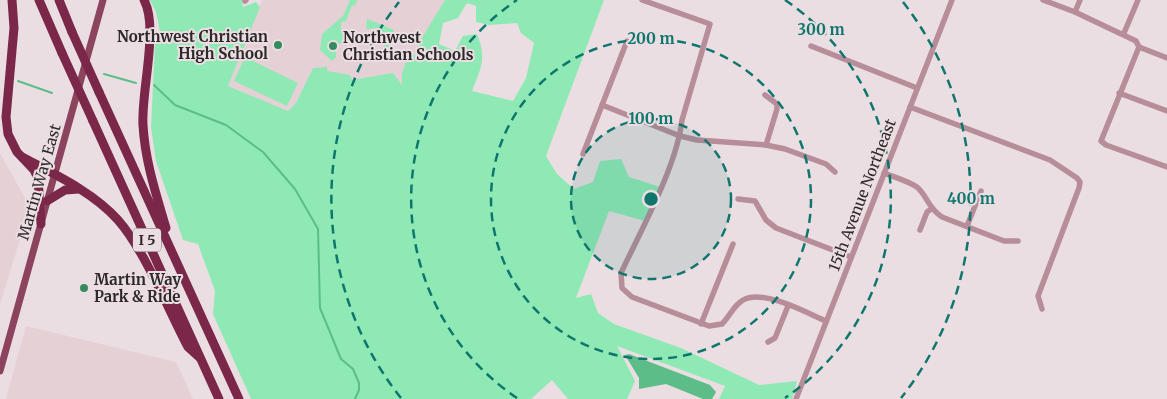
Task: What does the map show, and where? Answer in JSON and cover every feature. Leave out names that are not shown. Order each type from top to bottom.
[{"type":"highway","points":[[12,0],[14,28],[6,117],[8,134],[38,178],[41,224]]},
{"type":"highway","name":"I 5","points":[[39,0],[219,399]]},
{"type":"highway","name":"I 5","points":[[59,0],[99,92],[240,399]]},
{"type":"highway","points":[[144,0],[149,18],[142,122],[145,155],[175,258]]},
{"type":"highway","points":[[22,157],[79,189],[117,219],[133,240],[188,347],[202,360]]},
{"type":"highway","points":[[48,201],[65,190],[79,189]]},
{"type":"main road","name":"Martin Way East","points":[[0,371],[103,0]]},
{"type":"street","points":[[642,0],[710,24],[682,120],[680,136],[669,167],[621,273],[622,288],[632,297],[709,326],[722,324],[737,305],[744,299],[753,296],[769,298],[826,321]]},
{"type":"street","name":"15th Avenue Northeast","points":[[796,399],[952,0]]},
{"type":"street","points":[[1043,0],[1133,37],[1138,47],[1167,58]]},
{"type":"street","points":[[1075,12],[1080,0]]},
{"type":"street","points":[[1124,33],[1138,0]]},
{"type":"street","points":[[583,154],[627,41]]},
{"type":"street","points":[[810,46],[918,88]]},
{"type":"street","points":[[1138,47],[1101,140],[1106,145],[1167,166]]},
{"type":"street","points":[[1119,93],[1167,111]]},
{"type":"street","points":[[765,95],[777,104],[778,109],[766,145]]},
{"type":"street","points":[[602,105],[680,136],[708,142],[766,145],[785,149],[826,164],[835,172]]},
{"type":"street","points":[[910,107],[1050,160],[1080,182],[1080,188],[1038,296],[1042,309]]},
{"type":"street","points":[[884,173],[916,186],[932,209],[942,217],[1004,241],[1018,241]]},
{"type":"street","points":[[967,226],[981,191]]},
{"type":"street","points":[[738,199],[755,201],[766,220],[776,228],[851,257]]},
{"type":"street","points":[[920,230],[927,212],[932,209]]},
{"type":"street","points":[[701,324],[733,244]]},
{"type":"street","points":[[768,342],[775,338],[788,306]]},
{"type":"shaded area","points":[[150,0],[242,0],[243,7],[256,2],[260,7],[228,86],[288,111],[296,103],[313,68],[327,67],[327,71],[350,75],[352,80],[393,73],[402,85],[402,73],[409,54],[416,55],[420,41],[445,0],[604,0],[546,156],[557,174],[574,189],[593,182],[600,161],[621,159],[629,177],[660,187],[645,221],[609,211],[576,298],[591,294],[598,313],[614,324],[681,348],[759,385],[797,381],[792,399],[719,399],[725,386],[617,346],[635,381],[627,399],[568,399],[552,380],[531,399],[251,399],[213,314],[215,291],[198,244],[183,240],[156,161],[151,127],[155,43],[161,37],[156,12]],"holes":[[[467,3],[476,6],[476,22],[489,25],[517,23],[521,33],[534,43],[526,78],[513,101],[472,91],[482,63],[482,50],[477,34],[463,36],[455,51],[439,44],[443,23],[458,18]]]},
{"type":"shaded area","name":"Northwest Christian Schools","points":[[262,0],[445,0],[372,150],[228,86]]},
{"type":"shaded area","points":[[350,0],[357,0],[355,6],[352,5],[346,21],[341,22],[341,31],[345,32],[345,43],[336,44],[336,57],[332,61],[320,50],[322,34],[343,16]]},
{"type":"shaded area","points":[[367,19],[394,30],[388,49],[385,48],[379,28],[366,29]]},
{"type":"shaded area","points":[[245,57],[298,83],[287,106],[234,81]]},
{"type":"shaded area","points":[[0,153],[30,207],[0,304]]},
{"type":"shaded area","points":[[26,326],[176,362],[193,399],[6,399]]},
{"type":"shaded area","points":[[629,354],[710,385],[716,392],[712,399],[703,399],[666,384],[639,389],[639,378],[625,355]]},
{"type":"waterway","points":[[104,74],[136,83]]},
{"type":"waterway","points":[[18,81],[52,93]]},
{"type":"waterway","points":[[154,85],[175,105],[226,125],[263,152],[295,189],[318,229],[320,308],[341,359],[353,369],[359,383],[359,390],[355,399]]},
{"type":"place","name":"Northwest Christian High School","points":[[278,45]]},
{"type":"place","name":"Northwest Christian Schools","points":[[333,46]]},
{"type":"place","name":"Martin Way Park & Ride","points":[[84,288]]}]
